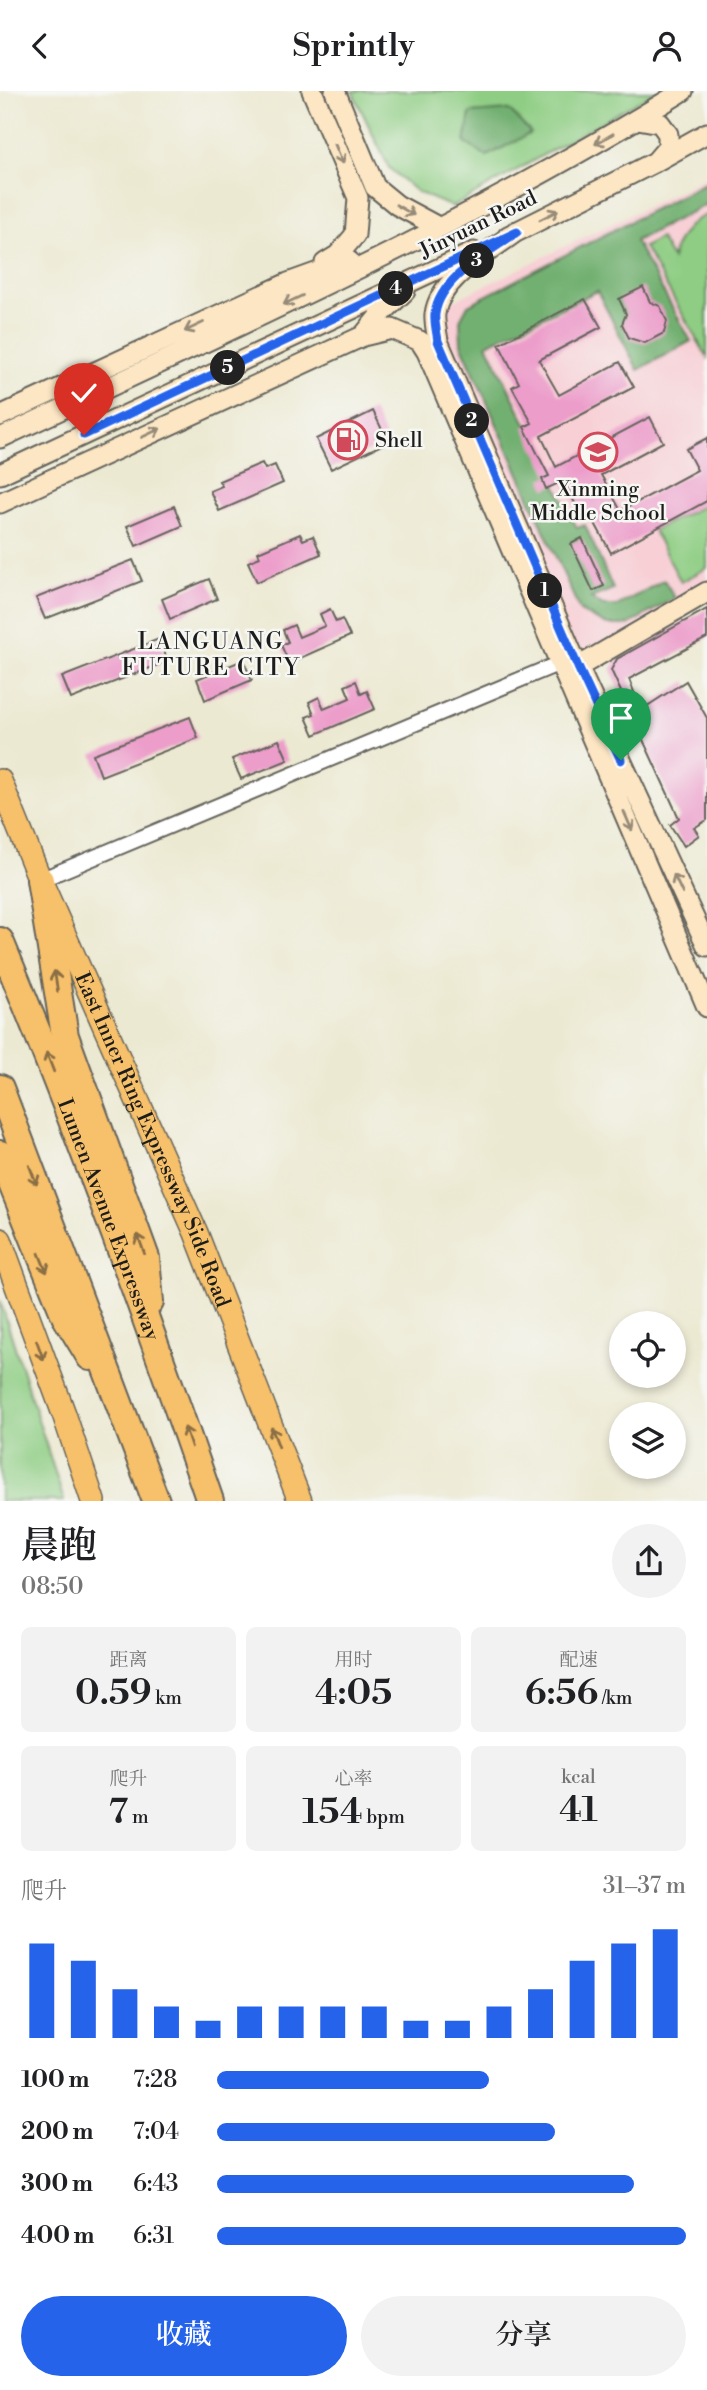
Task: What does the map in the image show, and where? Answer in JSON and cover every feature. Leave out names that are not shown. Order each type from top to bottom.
[{"type":"highway","points":[[40,880],[65,1036],[146,1258],[153,1335]]},
{"type":"highway","name":"Lumen Avenue Expressway","points":[[0,941],[48,1057],[153,1335],[211,1501]]},
{"type":"highway","points":[[0,1088],[156,1501]]},
{"type":"highway","points":[[0,1154],[65,1317],[121,1405]]},
{"type":"main road","name":"East Inner Ring Expressway Side Road","points":[[0,781],[40,880],[196,1233],[300,1501]]},
{"type":"main road","points":[[0,1240],[93,1501]]},
{"type":"street","points":[[296,281],[338,255],[355,235],[358,198],[312,91]]},
{"type":"street","points":[[335,91],[375,187],[397,205],[438,227]]},
{"type":"street","name":"Jinyuan Road","points":[[0,437],[338,278],[638,119],[683,91]]},
{"type":"street","points":[[638,119],[660,123],[668,134],[668,147],[655,162]]},
{"type":"street","name":"Jinyuan Road","points":[[0,474],[517,232],[701,138]]},
{"type":"street","points":[[0,416],[296,281],[438,227]]},
{"type":"street","points":[[517,232],[459,274],[442,291],[435,315],[438,341],[707,1007]]},
{"type":"street","points":[[363,336],[380,314],[418,279]]},
{"type":"street","points":[[0,503],[363,336],[392,329],[420,341],[569,665],[707,946]]},
{"type":"street","points":[[40,880],[569,665],[707,592]]},
{"type":"shaded area","name":"Xinming Middle School","points":[[707,177],[707,592],[578,667],[431,312]]},
{"type":"green space","points":[[352,91],[656,91],[452,207],[417,192],[389,168]]},
{"type":"green space","points":[[509,110],[531,133],[487,156],[465,143],[470,113]]},
{"type":"green space","points":[[707,182],[707,204],[635,241],[691,341],[638,370],[597,291],[487,344],[577,528],[585,525],[613,589],[591,598],[603,606],[617,606],[664,580],[675,598],[628,625],[607,625],[580,611],[461,344],[460,320],[468,305]]},
{"type":"green space","points":[[707,215],[707,357],[644,247],[660,238],[672,259],[684,232],[694,221]]},
{"type":"green space","points":[[703,506],[707,515],[707,568],[681,582],[653,530]]},
{"type":"green space","points":[[0,1300],[64,1501],[0,1501]]},
{"type":"building","points":[[643,287],[650,302],[660,306],[667,321],[664,333],[645,343],[629,338],[622,324],[626,314],[619,299]]},
{"type":"building","points":[[585,299],[601,327],[539,360],[559,395],[620,362],[634,387],[541,436],[556,467],[650,417],[663,442],[601,475],[621,511],[697,470],[686,449],[707,438],[707,501],[611,553],[590,514],[583,518],[563,481],[546,489],[542,479],[549,476],[524,427],[532,423],[512,387],[519,383],[499,344]]},
{"type":"building","points":[[373,411],[388,442],[331,469],[316,439]]},
{"type":"building","points":[[262,463],[265,469],[275,465],[283,483],[219,511],[210,491],[222,486],[219,481]]},
{"type":"building","points":[[174,506],[182,526],[136,546],[127,526]]},
{"type":"building","points":[[300,534],[303,540],[313,536],[321,554],[257,582],[248,562],[260,557],[258,552]]},
{"type":"building","points":[[582,538],[604,586],[593,591],[571,544]]},
{"type":"building","points":[[133,560],[142,581],[45,619],[36,598]]},
{"type":"building","points":[[209,579],[217,599],[170,619],[162,599]]},
{"type":"building","points":[[330,609],[336,622],[342,619],[350,636],[289,663],[281,645],[288,642],[283,630],[294,625],[299,637],[325,626],[320,614]]},
{"type":"building","points":[[707,609],[707,638],[629,679],[641,710],[686,681],[707,718],[707,820],[694,828],[699,835],[684,846],[670,825],[679,818],[611,670],[617,659]]},
{"type":"building","points":[[159,639],[168,661],[71,699],[62,677]]},
{"type":"building","points":[[243,660],[252,680],[205,700],[197,679]]},
{"type":"building","points":[[356,681],[361,694],[367,691],[375,709],[314,735],[306,717],[314,714],[309,702],[319,697],[324,709],[350,698],[345,686]]},
{"type":"building","points":[[190,717],[198,738],[101,776],[93,754]]},
{"type":"building","points":[[279,740],[288,760],[241,779],[232,759]]},
{"type":"place","name":"Shell","points":[[348,440]]},
{"type":"place","name":"Xinming Middle School","points":[[598,452]]},
{"type":"district","name":"LANGUANG FUTURE CITY","points":[[211,654]]},
{"type":"route","points":[[84,435],[517,232],[459,274],[442,291],[435,315],[438,341],[578,667],[621,760]]}]
